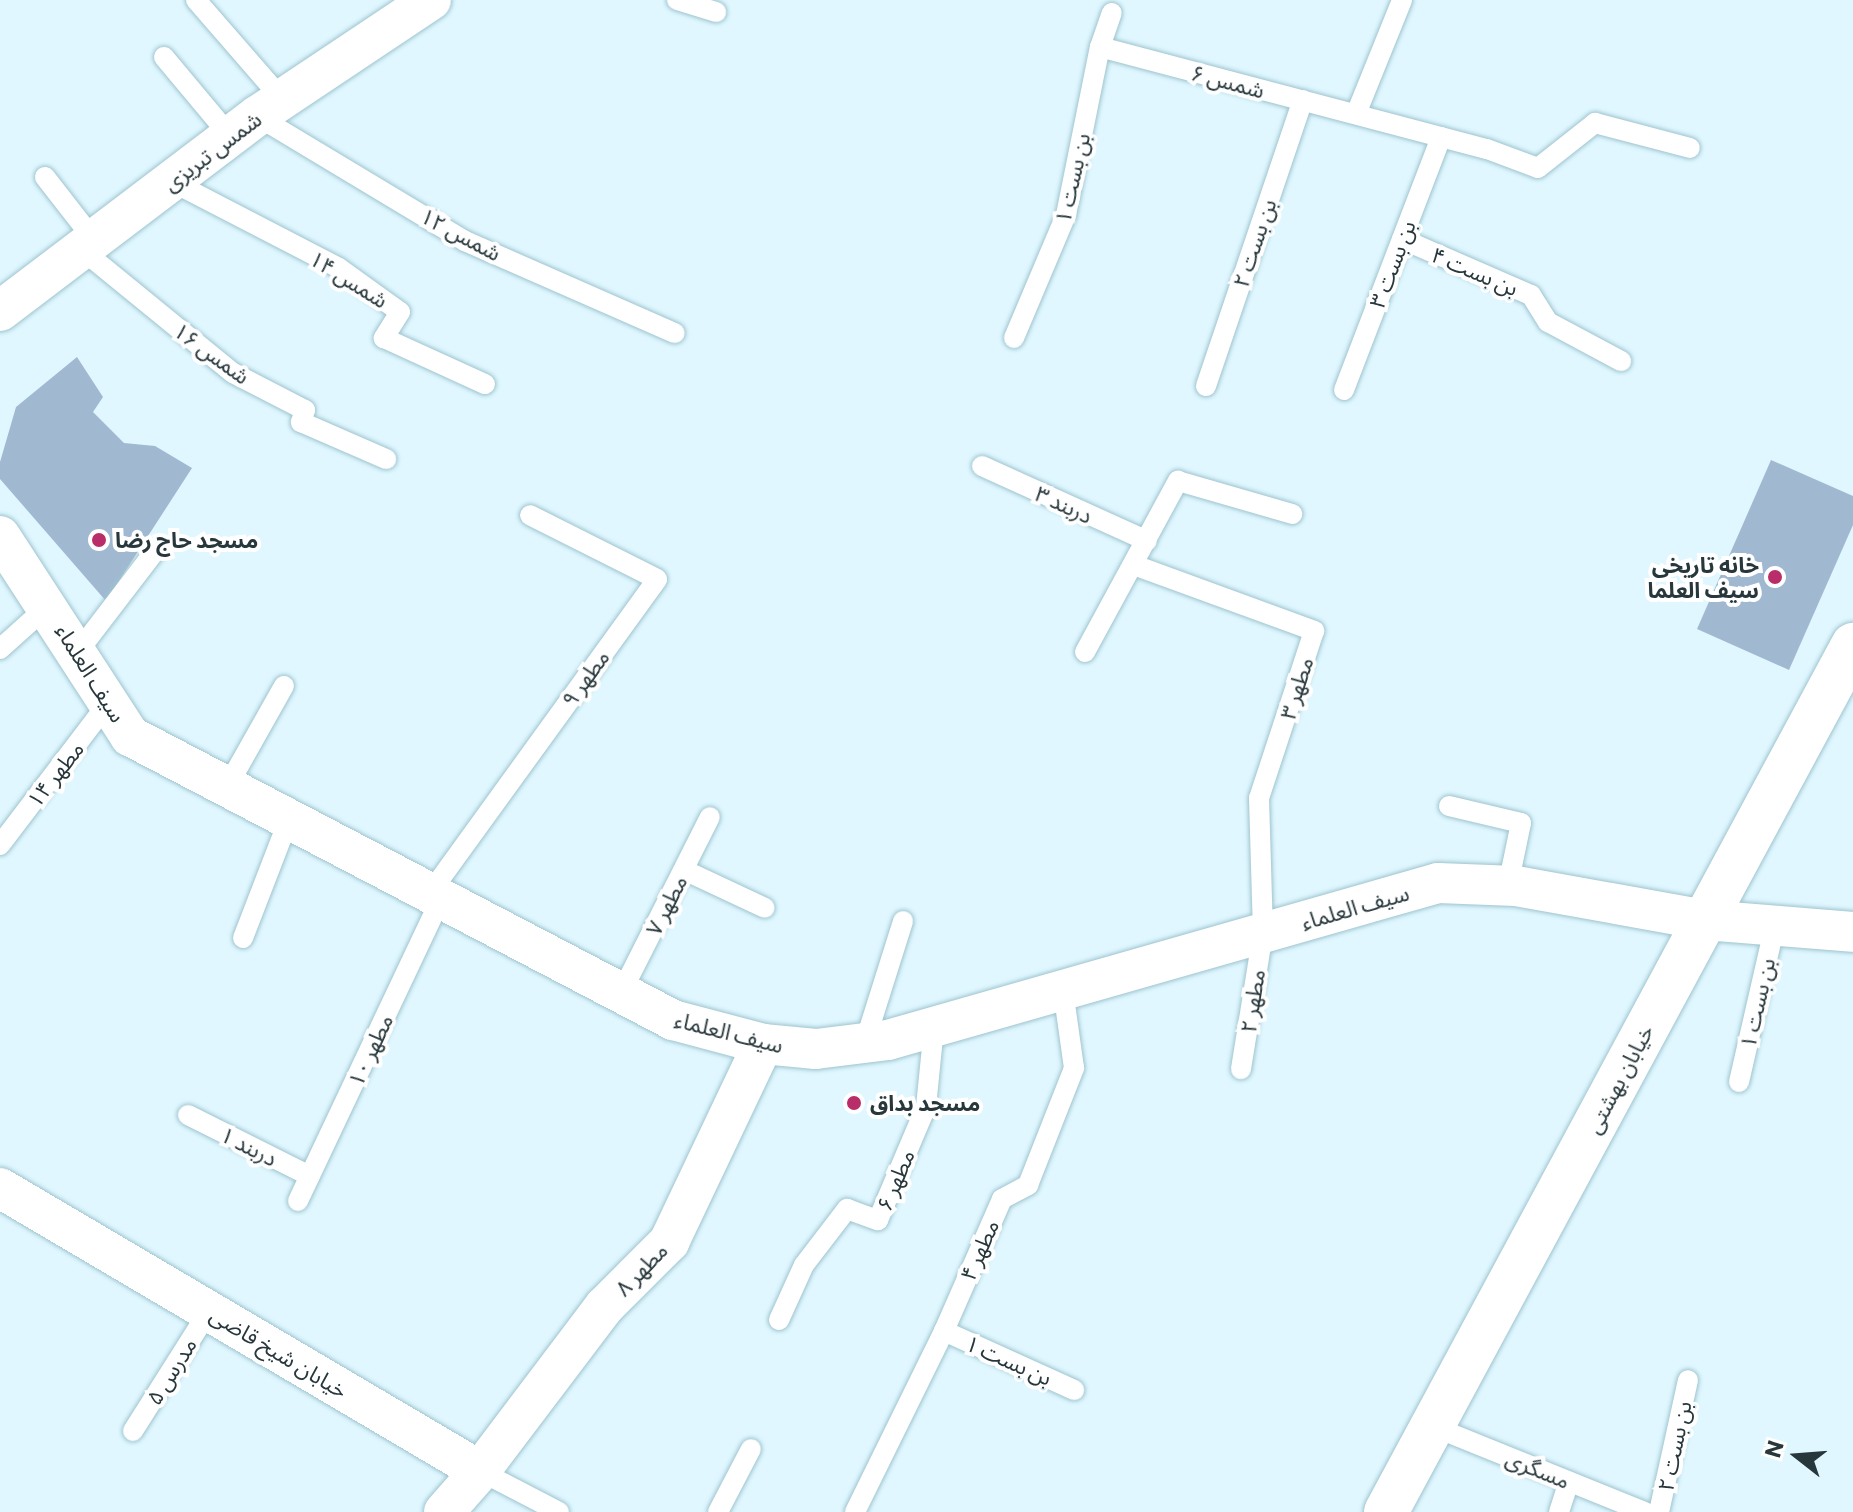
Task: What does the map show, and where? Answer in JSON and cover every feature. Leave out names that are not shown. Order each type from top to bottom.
[{"type":"main road","name":"خیابان بهشتی","points":[[1386,1512],[1853,645]]},
{"type":"street","name":"شمس تبریزی","points":[[0,311],[410,6]]},
{"type":"street","name":"سیف العلماء","points":[[0,536],[130,736],[673,1020],[763,1044],[816,1049],[864,1045],[1438,883],[1508,885],[1705,920],[1853,932]]},
{"type":"street","name":"مطهر ۸","points":[[444,1512],[480,1471],[605,1306],[669,1242],[763,1044]]},
{"type":"street","name":"خیابان شیخ قاضی","points":[[0,1188],[480,1471]]},
{"type":"lane","points":[[196,0],[257,117]]},
{"type":"lane","points":[[677,0],[716,12]]},
{"type":"lane","points":[[1356,114],[1402,0]]},
{"type":"lane","name":"بن بست ۱","points":[[1014,338],[1066,215],[1100,47],[1112,13]]},
{"type":"lane","name":"شمس ۶","points":[[1100,47],[1487,149],[1538,168],[1595,123],[1690,148]]},
{"type":"lane","points":[[164,57],[257,117]]},
{"type":"lane","name":"بن بست ۲","points":[[1206,386],[1303,100]]},
{"type":"lane","name":"شمس ۱۲","points":[[257,117],[465,241],[675,333]]},
{"type":"lane","name":"بن بست ۳","points":[[1344,390],[1441,137]]},
{"type":"lane","points":[[45,177],[87,245]]},
{"type":"lane","name":"شمس ۱۴","points":[[171,181],[339,268],[400,312],[384,338],[485,384]]},
{"type":"lane","name":"بن بست ۴","points":[[1402,239],[1531,295],[1548,322],[1621,361]]},
{"type":"lane","name":"شمس ۱۶","points":[[87,245],[233,373],[305,410],[301,422],[386,459]]},
{"type":"lane","name":"دربند ۳","points":[[982,466],[1147,541]]},
{"type":"lane","points":[[1085,652],[1178,481],[1292,514]]},
{"type":"lane","name":"مطهر ۹","points":[[436,896],[657,579],[530,515]]},
{"type":"lane","points":[[77,653],[155,551]]},
{"type":"lane","name":"مطهر ۳","points":[[1134,565],[1314,631],[1259,798],[1263,933]]},
{"type":"lane","points":[[0,649],[48,606]]},
{"type":"lane","points":[[227,787],[284,686]]},
{"type":"lane","name":"مطهر ۱۴","points":[[0,845],[109,702]]},
{"type":"lane","points":[[1449,806],[1521,823],[1508,885]]},
{"type":"lane","name":"مطهر ۷","points":[[621,993],[710,817]]},
{"type":"lane","points":[[243,938],[289,819]]},
{"type":"lane","points":[[684,870],[765,908]]},
{"type":"lane","name":"مطهر ۱۰","points":[[298,1201],[436,896]]},
{"type":"lane","points":[[864,1045],[903,921]]},
{"type":"lane","name":"بن بست ۱","points":[[1739,1082],[1775,925]]},
{"type":"lane","name":"مطهر ۲","points":[[1241,1069],[1263,933]]},
{"type":"lane","name":"مطهر ۴","points":[[855,1512],[944,1331],[1002,1199],[1028,1185],[1074,1068],[1063,990]]},
{"type":"lane","name":"مطهر ۶","points":[[779,1320],[804,1265],[847,1209],[878,1220],[926,1107],[934,1027]]},
{"type":"lane","name":"دربند ۱","points":[[188,1115],[310,1176]]},
{"type":"lane","name":"مدرس ۵","points":[[133,1431],[209,1311]]},
{"type":"lane","name":"بن بست ۱","points":[[944,1331],[1074,1390]]},
{"type":"lane","name":"بن بست ۲","points":[[1659,1512],[1688,1380]]},
{"type":"lane","name":"مسگری","points":[[1432,1426],[1637,1511]]},
{"type":"lane","points":[[718,1512],[751,1449]]},
{"type":"lane","name":"خیابان شیخ قاضی","points":[[480,1471],[559,1512]]},
{"type":"lane","points":[[1559,1512],[1569,1482]]},
{"type":"building","name":"مسجد حاج رضا","points":[[77,357],[103,397],[93,412],[124,443],[155,446],[192,468],[106,601],[0,479],[0,462],[16,407]]},
{"type":"building","name":"خانه تاریخی سیف العلما","points":[[1771,460],[1853,496],[1853,525],[1789,670],[1697,629]]},
{"type":"place","name":"مسجد حاج رضا","points":[[99,540]]},
{"type":"place","name":"خانه تاریخی سیف العلما","points":[[1775,577]]},
{"type":"place","name":"مسجد بداق","points":[[854,1103]]}]
